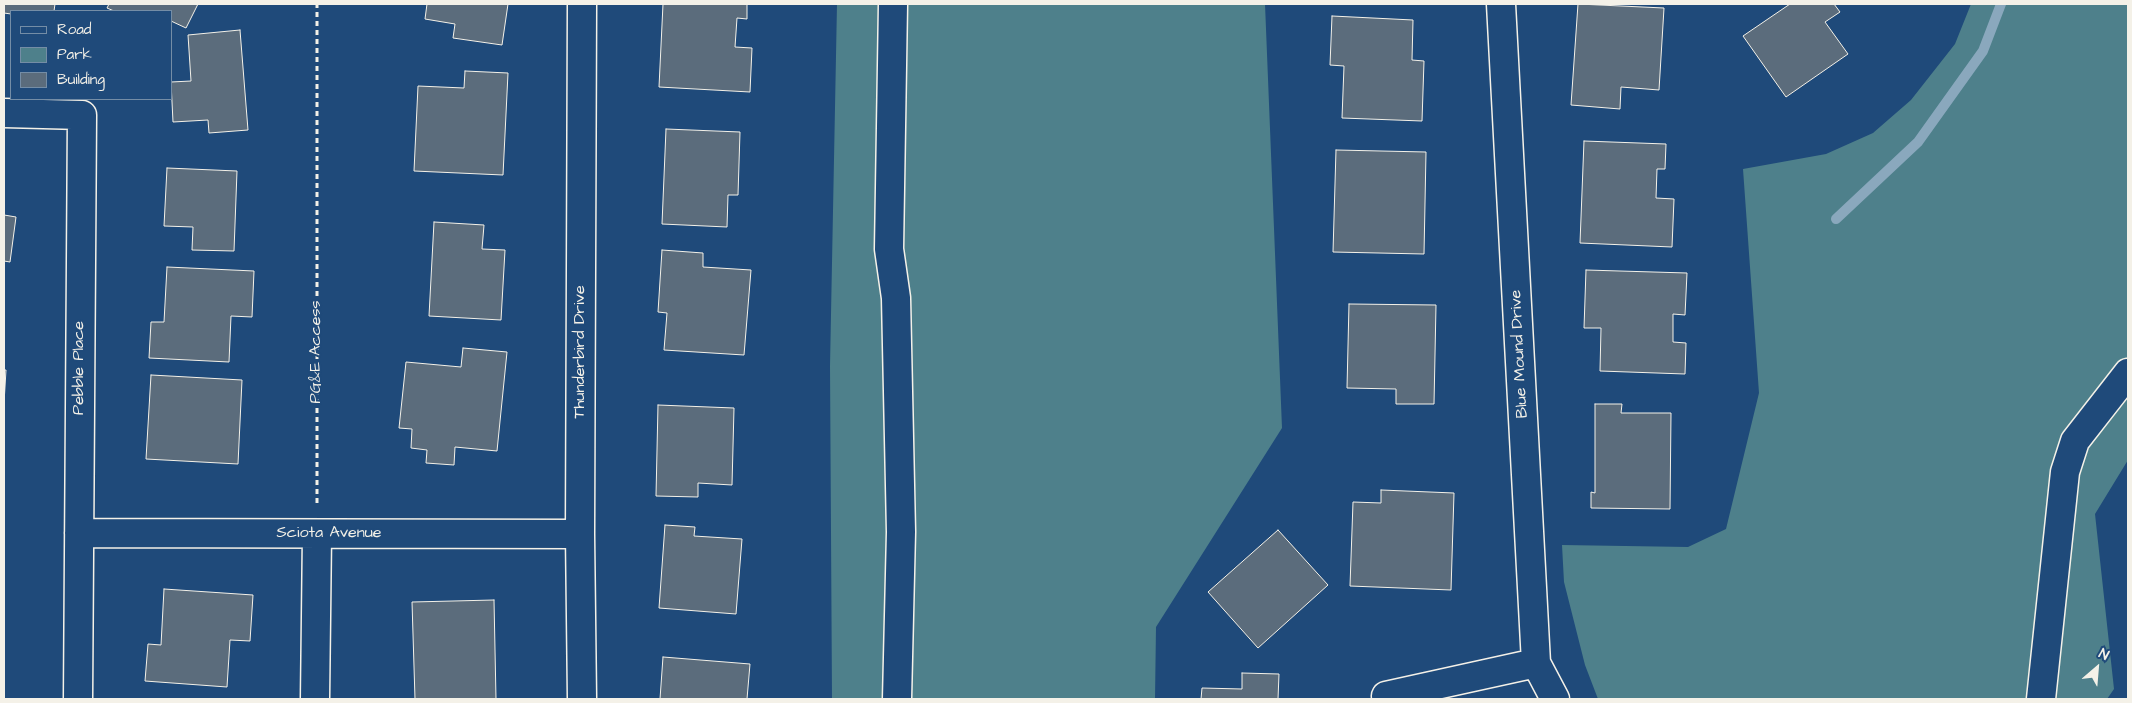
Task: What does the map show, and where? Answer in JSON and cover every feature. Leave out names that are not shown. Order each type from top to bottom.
[{"type":"street","name":"Thunderbird Drive","points":[[582,4],[580,534],[582,699]]},
{"type":"street","points":[[893,4],[889,249],[896,298],[901,532],[897,699]]},
{"type":"street","name":"Blue Mound Drive","points":[[1501,4],[1536,663],[1555,699]]},
{"type":"street","name":"Pebble Place","points":[[4,114],[82,115],[78,699]]},
{"type":"street","points":[[2041,699],[2065,472],[2075,441],[2128,373]]},
{"type":"street","name":"Sciota Avenue","points":[[79,533],[580,534]]},
{"type":"street","points":[[315,699],[317,534]]},
{"type":"street","points":[[1386,696],[1536,663]]},
{"type":"path","name":"PG&E Access","points":[[317,4],[317,534]]},
{"type":"green space","points":[[837,4],[1265,4],[1282,428],[1156,627],[1155,699],[832,699],[830,366]]},
{"type":"green space","points":[[1971,4],[2128,4],[2128,460],[2095,514],[2114,689],[2107,699],[1598,699],[1585,665],[1564,582],[1562,545],[1688,547],[1726,529],[1759,393],[1743,169],[1826,154],[1873,133],[1911,100],[1955,44]]},
{"type":"building","points":[[4,4],[55,4],[54,10],[10,10],[10,14],[4,13]]},
{"type":"building","points":[[109,4],[198,4],[186,28],[172,21],[172,10],[112,10],[107,8]]},
{"type":"building","points":[[427,4],[508,4],[502,45],[453,38],[455,24],[425,19]]},
{"type":"building","points":[[663,4],[747,4],[747,19],[737,18],[735,47],[752,48],[750,92],[659,87]]},
{"type":"building","points":[[1578,4],[1664,8],[1659,90],[1621,87],[1620,109],[1571,105]]},
{"type":"building","points":[[1790,4],[1834,4],[1840,12],[1825,22],[1848,54],[1786,97],[1743,36]]},
{"type":"building","points":[[1332,16],[1413,20],[1412,60],[1424,61],[1422,121],[1342,118],[1344,66],[1330,65]]},
{"type":"building","points":[[240,30],[248,130],[209,133],[208,120],[173,122],[172,82],[191,81],[188,35]]},
{"type":"building","points":[[465,71],[508,73],[503,175],[414,171],[418,86],[464,88]]},
{"type":"building","points":[[666,129],[740,132],[738,195],[728,195],[727,227],[662,224]]},
{"type":"building","points":[[1584,141],[1666,144],[1665,169],[1657,169],[1656,198],[1674,199],[1672,247],[1580,243]]},
{"type":"building","points":[[1336,150],[1426,152],[1424,254],[1333,252]]},
{"type":"building","points":[[167,168],[237,171],[234,251],[192,250],[193,227],[164,226]]},
{"type":"building","points":[[4,215],[16,217],[10,262],[4,261]]},
{"type":"building","points":[[434,222],[484,225],[482,249],[505,250],[501,320],[429,316]]},
{"type":"building","points":[[662,250],[703,253],[703,267],[751,270],[744,355],[664,350],[667,313],[658,312]]},
{"type":"building","points":[[167,267],[254,271],[252,317],[231,316],[229,362],[149,358],[151,322],[164,322]]},
{"type":"building","points":[[1586,270],[1687,273],[1685,315],[1673,314],[1673,342],[1686,343],[1685,374],[1600,371],[1601,328],[1584,328]]},
{"type":"building","points":[[1349,304],[1436,305],[1434,404],[1396,404],[1396,389],[1347,388]]},
{"type":"building","points":[[463,348],[507,352],[497,451],[455,447],[454,465],[426,463],[427,450],[411,448],[412,429],[399,428],[406,362],[461,367]]},
{"type":"building","points":[[4,370],[6,370],[4,403]]},
{"type":"building","points":[[151,375],[242,380],[238,464],[146,459]]},
{"type":"building","points":[[1595,404],[1622,404],[1621,413],[1671,413],[1670,509],[1591,508],[1591,492],[1595,493]]},
{"type":"building","points":[[658,405],[734,408],[732,485],[698,483],[698,497],[656,496]]},
{"type":"building","points":[[1381,490],[1454,493],[1451,590],[1350,586],[1353,502],[1381,503]]},
{"type":"building","points":[[665,525],[695,527],[694,536],[742,539],[736,614],[659,608]]},
{"type":"building","points":[[1278,530],[1328,585],[1258,648],[1208,592]]},
{"type":"building","points":[[164,589],[253,595],[250,641],[230,640],[227,687],[145,681],[148,644],[161,645]]},
{"type":"building","points":[[494,600],[496,699],[415,699],[412,602]]},
{"type":"building","points":[[663,657],[750,664],[747,699],[660,699]]},
{"type":"building","points":[[1242,673],[1279,674],[1278,699],[1201,699],[1202,688],[1242,689]]},
{"type":"waterway","points":[[1836,219],[1918,142],[1983,51],[2001,4]]}]
